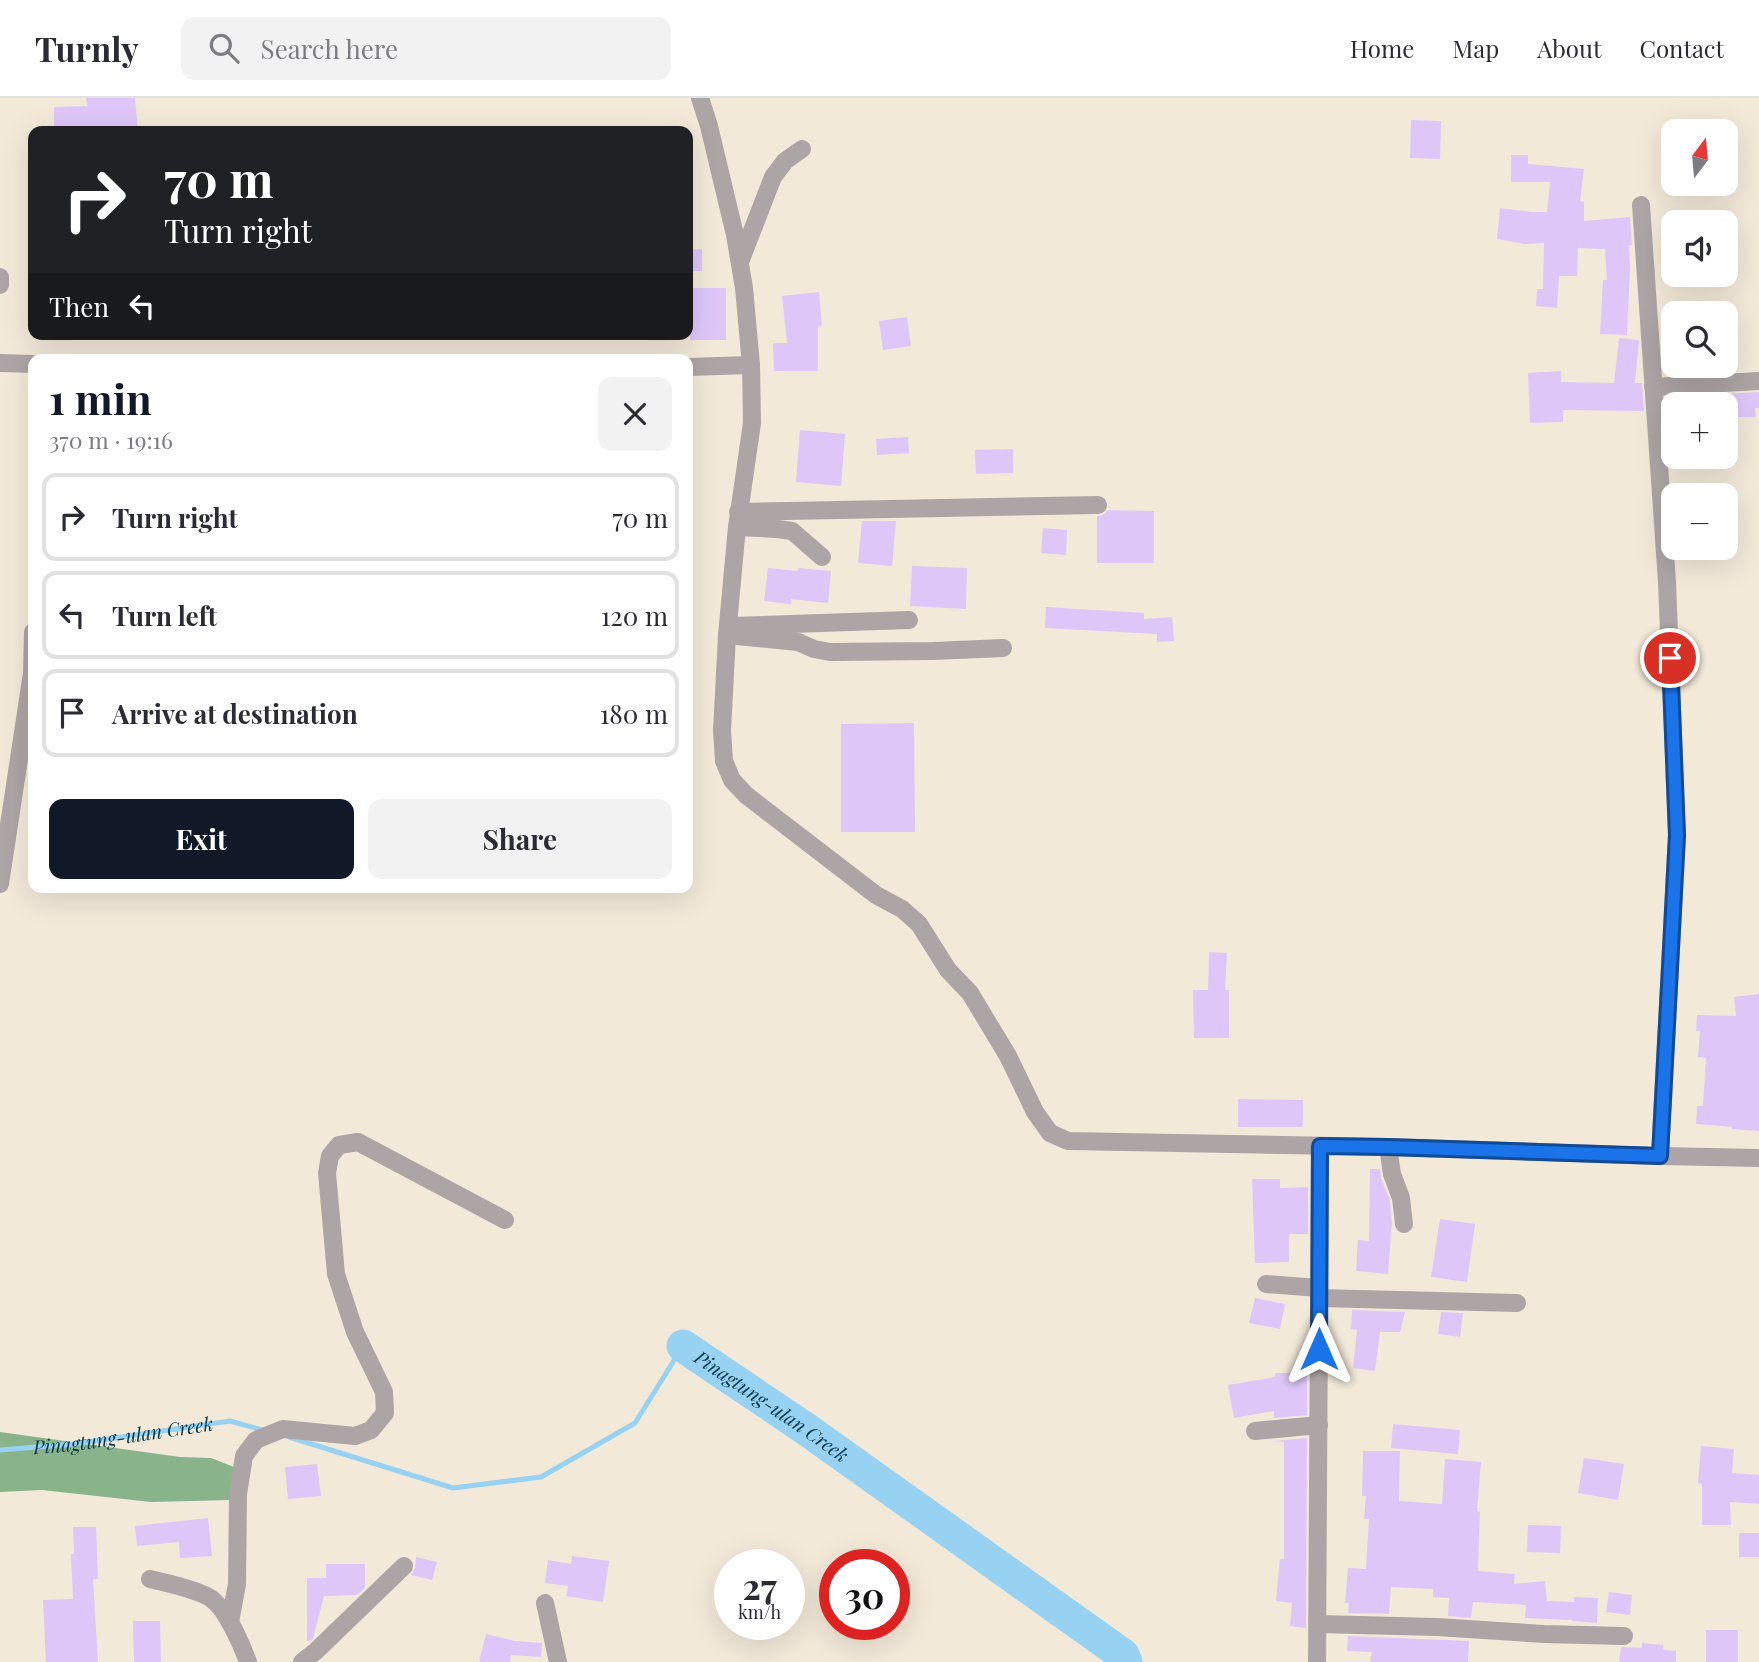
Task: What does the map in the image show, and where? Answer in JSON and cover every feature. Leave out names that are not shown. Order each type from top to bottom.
[{"type":"street","points":[[700,98],[709,126],[740,262],[751,365],[752,423],[737,519],[727,631],[722,731],[724,761],[732,780],[746,795],[876,895],[902,909],[919,924],[948,970],[970,993],[1008,1056],[1035,1112],[1050,1133],[1068,1141],[1759,1157]]},
{"type":"street","points":[[740,262],[773,177],[785,161],[802,149]]},
{"type":"street","points":[[1641,205],[1667,582],[1677,835],[1660,1156]]},
{"type":"street","points":[[0,277],[0,285]]},
{"type":"street","points":[[0,363],[28,364]]},
{"type":"street","points":[[693,367],[751,365]]},
{"type":"street","points":[[1653,387],[1759,380]]},
{"type":"street","points":[[737,519],[1098,505]]},
{"type":"street","points":[[737,519],[792,531],[822,556]]},
{"type":"street","points":[[727,631],[909,620]]},
{"type":"street","points":[[727,631],[799,642],[830,652],[1003,648]]},
{"type":"street","points":[[0,884],[28,698]]},
{"type":"street","points":[[230,1622],[237,1584],[238,1494],[244,1456],[256,1440],[283,1429],[355,1436],[372,1430],[385,1413],[384,1392],[355,1332],[336,1274],[327,1173],[330,1156],[339,1145],[358,1142],[505,1220]]},
{"type":"street","points":[[1317,1662],[1320,1146]]},
{"type":"street","points":[[1388,1147],[1392,1174],[1401,1198],[1404,1224]]},
{"type":"street","points":[[1266,1284],[1319,1293],[1517,1303]]},
{"type":"street","points":[[1255,1431],[1319,1425]]},
{"type":"street","points":[[302,1662],[404,1566]]},
{"type":"street","points":[[150,1579],[185,1588],[212,1599],[230,1622],[248,1662]]},
{"type":"street","points":[[545,1603],[558,1662]]},
{"type":"street","points":[[1318,1624],[1624,1636]]},
{"type":"green space","points":[[0,1432],[180,1457],[211,1458],[234,1467],[232,1500],[151,1502],[42,1490],[0,1492]]},
{"type":"building","points":[[86,98],[135,98],[138,126],[54,126],[54,107],[87,106]]},
{"type":"building","points":[[1411,120],[1441,121],[1440,159],[1410,158]]},
{"type":"building","points":[[1511,155],[1528,155],[1528,164],[1584,169],[1580,201],[1584,202],[1584,221],[1630,217],[1632,245],[1629,246],[1627,335],[1600,334],[1603,280],[1607,280],[1605,249],[1578,248],[1577,276],[1559,276],[1557,308],[1536,306],[1537,289],[1543,289],[1544,243],[1525,244],[1497,239],[1500,208],[1547,212],[1550,182],[1511,182]]},
{"type":"building","points":[[702,249],[702,271],[693,271],[693,250]]},
{"type":"building","points":[[693,288],[726,288],[726,340],[693,340]]},
{"type":"building","points":[[819,292],[822,326],[818,327],[818,371],[774,371],[773,343],[787,343],[782,296]]},
{"type":"building","points":[[907,317],[911,346],[883,350],[879,321]]},
{"type":"building","points":[[1619,338],[1639,340],[1635,383],[1642,383],[1644,411],[1563,410],[1563,422],[1530,423],[1528,373],[1561,371],[1561,382],[1614,383]]},
{"type":"building","points":[[1759,392],[1756,417],[1738,417],[1738,393]]},
{"type":"building","points":[[800,430],[845,434],[841,486],[796,482]]},
{"type":"building","points":[[908,437],[909,453],[877,455],[876,439]]},
{"type":"building","points":[[1013,449],[1013,473],[976,474],[975,450]]},
{"type":"building","points":[[1108,510],[1154,511],[1154,563],[1097,563],[1097,516]]},
{"type":"building","points":[[862,521],[896,521],[892,566],[858,563]]},
{"type":"building","points":[[1043,528],[1067,530],[1066,555],[1041,553]]},
{"type":"building","points":[[912,566],[967,568],[966,609],[910,606]]},
{"type":"building","points":[[768,568],[831,571],[828,603],[791,599],[791,604],[764,601]]},
{"type":"building","points":[[1046,607],[1144,613],[1144,619],[1172,617],[1174,641],[1157,642],[1157,634],[1045,628]]},
{"type":"building","points":[[914,723],[915,832],[841,832],[841,724]]},
{"type":"building","points":[[1209,952],[1227,953],[1225,990],[1229,990],[1229,1038],[1194,1038],[1193,990],[1208,990]]},
{"type":"building","points":[[1759,994],[1759,1131],[1696,1124],[1697,1106],[1703,1106],[1706,1058],[1698,1057],[1700,1031],[1696,1031],[1697,1015],[1736,1016],[1734,997]]},
{"type":"building","points":[[1238,1099],[1303,1100],[1303,1127],[1238,1127]]},
{"type":"building","points":[[1370,1169],[1380,1169],[1390,1201],[1392,1223],[1388,1274],[1356,1271],[1358,1240],[1369,1241]]},
{"type":"building","points":[[1252,1179],[1280,1179],[1280,1188],[1308,1187],[1308,1234],[1289,1234],[1289,1262],[1255,1263]]},
{"type":"building","points":[[1440,1219],[1475,1224],[1467,1282],[1431,1277]]},
{"type":"building","points":[[1255,1298],[1285,1304],[1280,1329],[1249,1323]]},
{"type":"building","points":[[1352,1310],[1405,1312],[1400,1332],[1380,1332],[1375,1371],[1353,1368],[1357,1330],[1351,1329]]},
{"type":"building","points":[[1441,1312],[1463,1313],[1460,1337],[1438,1334]]},
{"type":"building","points":[[1275,1373],[1307,1373],[1307,1415],[1274,1418],[1274,1411],[1234,1418],[1228,1385],[1275,1377]]},
{"type":"building","points":[[1393,1424],[1460,1430],[1458,1454],[1391,1448]]},
{"type":"building","points":[[1307,1438],[1306,1628],[1290,1626],[1292,1603],[1276,1601],[1280,1559],[1284,1559],[1284,1442],[1274,1441]]},
{"type":"building","points":[[1701,1446],[1734,1449],[1732,1473],[1759,1475],[1759,1504],[1730,1502],[1731,1525],[1702,1525],[1702,1484],[1698,1483]]},
{"type":"building","points":[[1363,1451],[1400,1451],[1399,1501],[1442,1504],[1445,1459],[1481,1462],[1477,1511],[1480,1512],[1478,1571],[1515,1574],[1514,1584],[1545,1581],[1547,1601],[1574,1602],[1574,1597],[1598,1598],[1597,1623],[1525,1618],[1526,1605],[1473,1602],[1471,1618],[1448,1616],[1449,1598],[1433,1597],[1433,1589],[1391,1587],[1389,1614],[1348,1613],[1349,1603],[1345,1603],[1348,1568],[1366,1569],[1369,1519],[1364,1519],[1366,1496],[1362,1496]]},
{"type":"building","points":[[1584,1458],[1624,1464],[1618,1500],[1578,1493]]},
{"type":"building","points":[[317,1464],[321,1496],[288,1499],[285,1467]]},
{"type":"building","points":[[208,1518],[212,1556],[180,1558],[179,1542],[137,1546],[135,1526]]},
{"type":"building","points":[[1528,1525],[1561,1526],[1560,1553],[1527,1552]]},
{"type":"building","points":[[73,1527],[96,1527],[98,1579],[93,1579],[98,1662],[46,1662],[43,1600],[73,1599]]},
{"type":"building","points":[[1739,1533],[1759,1533],[1759,1557],[1739,1557]]},
{"type":"building","points":[[572,1556],[609,1561],[603,1602],[566,1596],[568,1586],[545,1583],[548,1560],[571,1564]]},
{"type":"building","points":[[416,1557],[437,1562],[432,1580],[411,1575]]},
{"type":"building","points":[[326,1564],[365,1564],[365,1588],[357,1595],[324,1596],[313,1638],[307,1641],[307,1578],[326,1578]]},
{"type":"building","points":[[1609,1592],[1632,1595],[1630,1615],[1606,1612]]},
{"type":"building","points":[[133,1621],[160,1621],[161,1662],[134,1662]]},
{"type":"building","points":[[1706,1630],[1738,1630],[1738,1662],[1706,1662]]},
{"type":"building","points":[[486,1634],[515,1641],[542,1643],[541,1657],[511,1655],[510,1662],[479,1662]]},
{"type":"building","points":[[1348,1636],[1469,1641],[1468,1662],[1370,1662],[1372,1652],[1347,1651]]},
{"type":"building","points":[[1642,1643],[1663,1645],[1663,1650],[1676,1651],[1676,1662],[1619,1662],[1621,1647],[1642,1648]]},
{"type":"waterway","name":"Pinagtung-ulan Creek","points":[[289,1437],[453,1488],[541,1477],[635,1423],[683,1346]]},
{"type":"waterway","name":"Pinagtung-ulan Creek","points":[[683,1346],[806,1429],[1123,1655],[1126,1662]]},
{"type":"waterway","name":"Pinagtung-ulan Creek","points":[[0,1450],[74,1444],[230,1421],[266,1431]]},
{"type":"route","points":[[1319,1349],[1320,1146],[1660,1156],[1677,835],[1670,658]]}]
